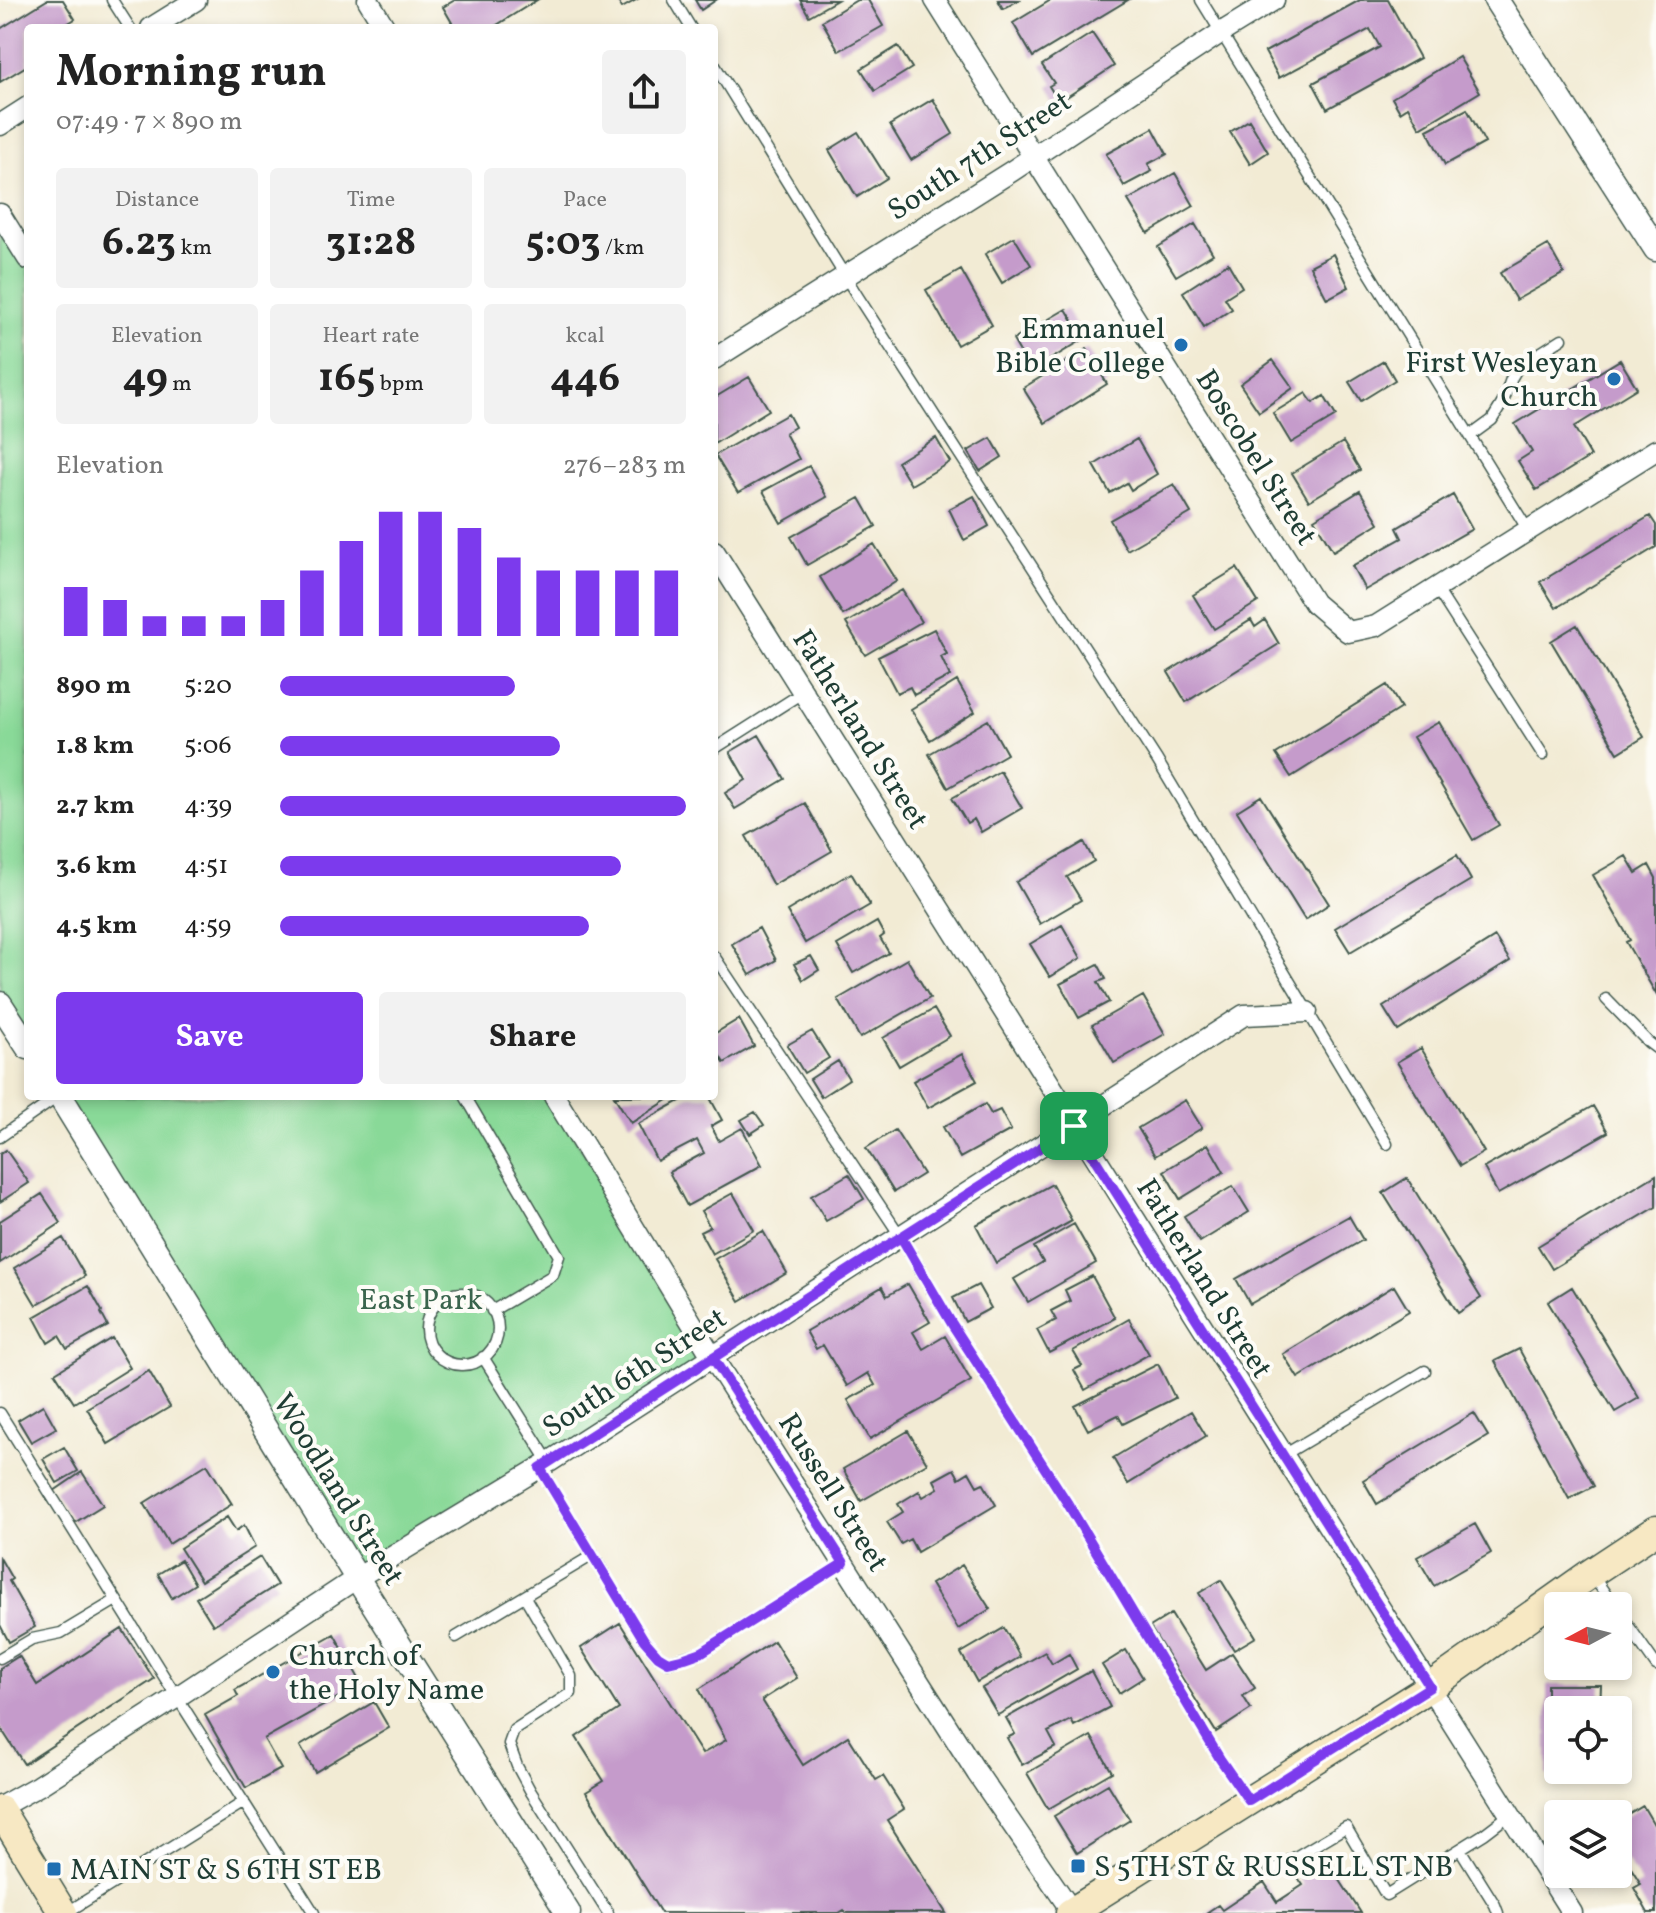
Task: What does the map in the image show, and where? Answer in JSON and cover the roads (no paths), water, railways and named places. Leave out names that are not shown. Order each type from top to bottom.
[{"type":"main road","points":[[1072,1912],[1430,1687],[1656,1530]]},
{"type":"main road","points":[[0,1809],[65,1913]]},
{"type":"street","points":[[157,24],[196,0]]},
{"type":"street","points":[[368,0],[383,24]]},
{"type":"street","name":"Boscobel Street","points":[[935,0],[1314,603],[1348,632],[1376,626],[1656,450]]},
{"type":"street","name":"South 7th Street","points":[[718,357],[1034,157],[1274,0]]},
{"type":"street","points":[[1496,0],[1656,249]]},
{"type":"street","points":[[0,125],[24,110]]},
{"type":"street","points":[[0,214],[24,253]]},
{"type":"street","name":"Fatherland Street","points":[[718,557],[1572,1913]]},
{"type":"street","points":[[0,1004],[24,1041]]},
{"type":"street","name":"South 6th Street","points":[[0,1809],[357,1578],[545,1465],[713,1358],[1244,1015],[1307,1012]]},
{"type":"street","name":"Woodland Street","points":[[62,1100],[568,1913]]},
{"type":"street","name":"Russell Street","points":[[556,1100],[713,1358],[977,1773],[1072,1912]]},
{"type":"lane","points":[[112,0],[127,24]]},
{"type":"lane","points":[[674,0],[689,24]]},
{"type":"lane","points":[[1201,0],[1528,530]]},
{"type":"lane","points":[[718,70],[858,297],[1157,760],[1387,1144]]},
{"type":"lane","points":[[1470,436],[1492,420],[1518,367],[1562,339]]},
{"type":"lane","points":[[1436,588],[1543,755]]},
{"type":"lane","points":[[718,746],[802,693]]},
{"type":"lane","points":[[718,962],[901,1237],[952,1324],[1068,1504],[1220,1759],[1249,1801]]},
{"type":"lane","points":[[1606,999],[1656,1048]]},
{"type":"lane","points":[[0,1137],[54,1100]]},
{"type":"lane","points":[[467,1100],[559,1256],[553,1275],[492,1311]]},
{"type":"lane","points":[[457,1293],[469,1294],[481,1298],[492,1311],[496,1317],[495,1341],[483,1357],[470,1364],[459,1365],[440,1357],[432,1349],[427,1338],[429,1314],[445,1297],[457,1293]]},
{"type":"lane","points":[[483,1357],[644,1640],[668,1662],[702,1652],[844,1563]]},
{"type":"lane","points":[[1282,1456],[1425,1371]]},
{"type":"lane","points":[[0,1413],[314,1913]]},
{"type":"lane","points":[[456,1637],[593,1555]]},
{"type":"lane","points":[[1591,1573],[1604,1592]]},
{"type":"lane","points":[[525,1597],[571,1676],[571,1693],[514,1730],[509,1744],[517,1766],[608,1913]]},
{"type":"lane","points":[[0,1658],[32,1639],[61,1633],[116,1600]]},
{"type":"lane","points":[[1632,1631],[1656,1665]]},
{"type":"lane","points":[[65,1913],[244,1802]]},
{"type":"lane","points":[[1270,1872],[1346,1827],[1386,1895],[1509,1815]]},
{"type":"lane","points":[[1460,1849],[1498,1913]]},
{"type":"place","name":"Emmanuel Bible College","points":[[1181,345]]},
{"type":"place","name":"First Wesleyan Church","points":[[1614,379]]},
{"type":"place","name":"Church of the Holy Name","points":[[273,1672]]},
{"type":"place","name":"S 5TH ST & RUSSELL ST NB","points":[[1078,1866]]},
{"type":"place","name":"MAIN ST & S 6TH ST EB","points":[[54,1869]]},
{"type":"park label","name":"East Park","points":[[421,1299]]}]
